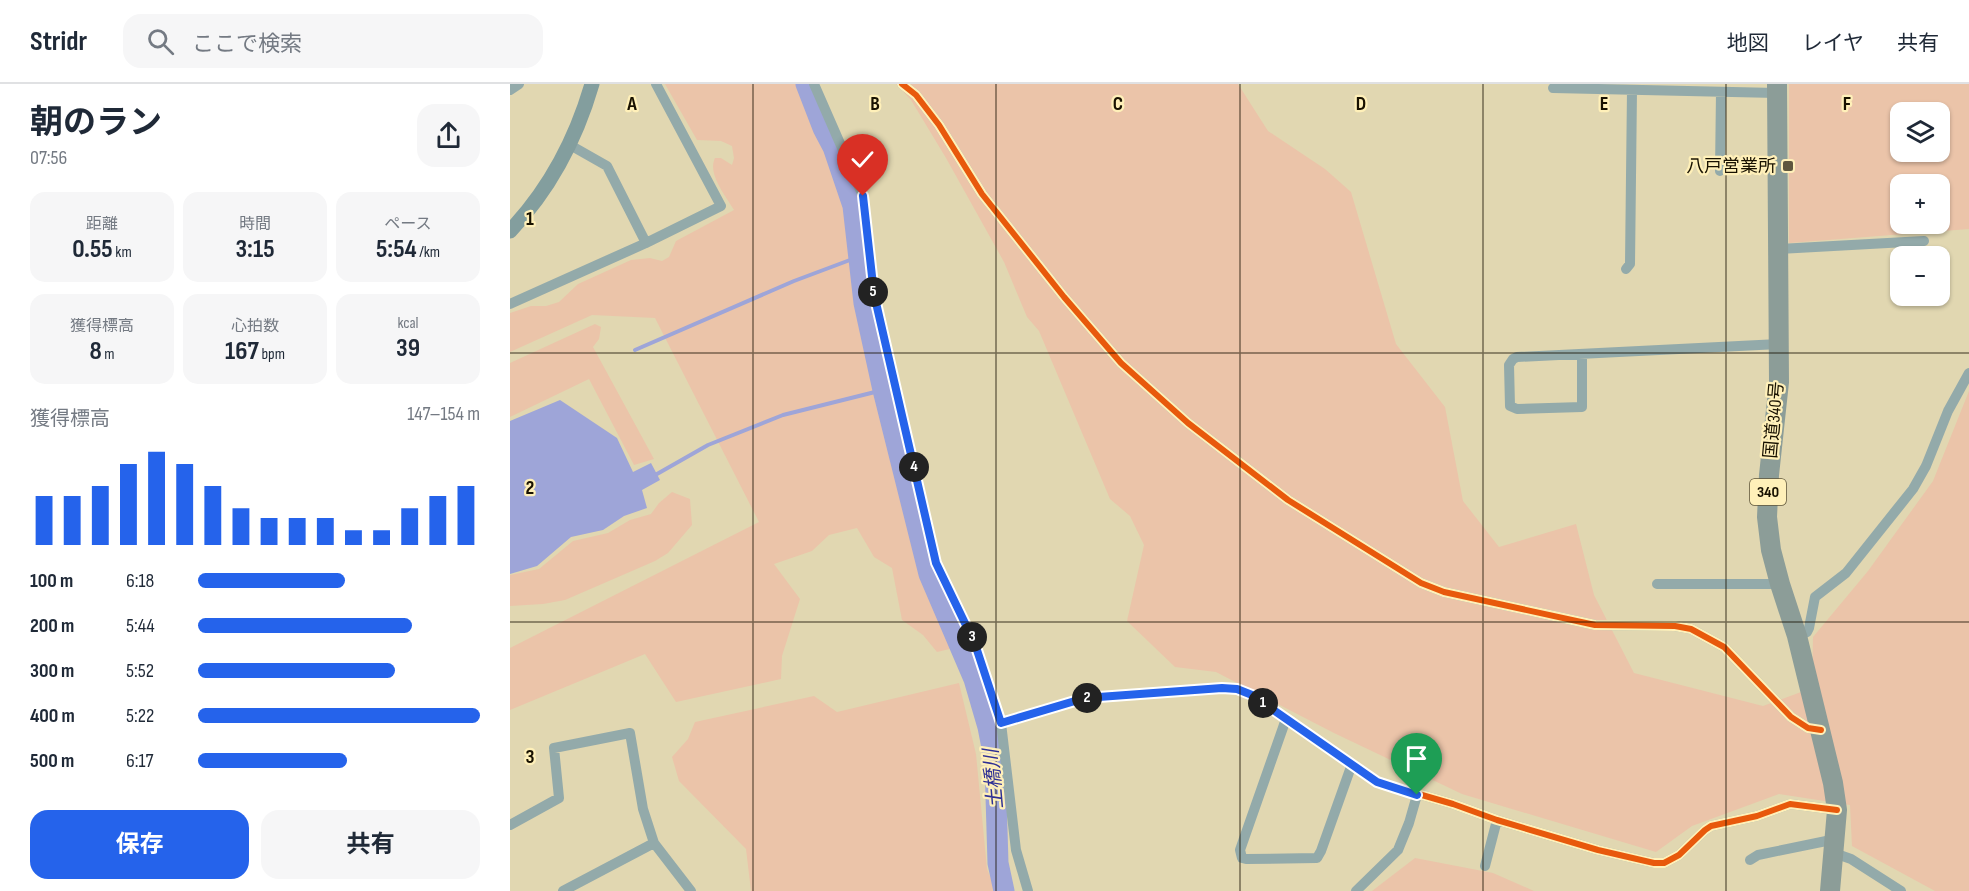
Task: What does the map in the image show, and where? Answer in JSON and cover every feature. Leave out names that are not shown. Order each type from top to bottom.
[{"type":"highway","name":"国道340号","points":[[1777,88],[1779,382],[1767,517],[1771,550],[1797,636],[1833,783],[1837,810],[1830,891]]},
{"type":"street","points":[[510,90],[519,84]]},
{"type":"street","points":[[510,231],[554,175],[570,145],[592,84]]},
{"type":"street","points":[[510,304],[646,243],[721,206],[656,84]]},
{"type":"street","points":[[814,84],[863,196],[874,294],[936,563],[975,644],[1001,723],[1016,850],[1028,891]]},
{"type":"street","points":[[903,84],[916,95],[939,125],[982,194],[1064,297],[1121,363],[1188,423],[1288,500],[1421,583],[1444,592],[1595,625],[1675,626],[1691,629],[1724,647],[1791,717],[1808,728],[1821,730]]},
{"type":"street","points":[[1553,88],[1721,92],[1777,88]]},
{"type":"street","points":[[1626,268],[1630,264],[1632,90]]},
{"type":"street","points":[[1720,171],[1721,92]]},
{"type":"street","points":[[570,145],[607,166],[646,243]]},
{"type":"street","points":[[1779,249],[1924,241]]},
{"type":"street","points":[[1582,354],[1582,407],[1518,409],[1510,406],[1508,402],[1509,365],[1513,359],[1582,354],[1779,344]]},
{"type":"street","points":[[1797,636],[1807,632],[1809,628],[1815,597],[1846,573],[1913,489],[1926,466],[1948,411],[1969,373]]},
{"type":"street","points":[[1657,584],[1780,584]]},
{"type":"street","points":[[1001,723],[1085,698],[1222,688],[1237,689],[1252,695],[1377,782],[1598,850],[1654,863],[1664,863],[1679,855],[1711,826],[1757,816],[1790,804],[1837,810]]},
{"type":"street","points":[[1286,719],[1240,850],[1242,858],[1317,858],[1322,851],[1352,764]]},
{"type":"street","points":[[510,825],[559,798],[554,748],[630,733],[643,809],[654,843],[691,891]]},
{"type":"street","points":[[1356,891],[1398,850],[1417,795]]},
{"type":"street","points":[[1485,866],[1497,820]]},
{"type":"street","points":[[563,891],[654,843]]},
{"type":"street","points":[[1750,860],[1758,855],[1835,846],[1851,859],[1902,891]]},
{"type":"shaded area","points":[[665,84],[801,84],[849,208],[852,251],[875,382],[958,647],[937,652],[923,635],[902,620],[892,568],[874,557],[857,528],[829,535],[812,551],[774,564],[800,599],[782,656],[781,679],[676,702],[645,654],[510,710],[510,648],[759,522],[655,318],[592,315],[510,352],[510,313],[531,306],[546,306],[559,302],[578,284],[631,260],[650,258],[662,261],[669,257],[676,241],[734,210],[718,185],[713,171],[715,158],[721,158],[732,165],[734,158],[732,146],[721,141],[697,140]]},
{"type":"shaded area","points":[[896,84],[1238,84],[1268,131],[1325,169],[1351,192],[1396,344],[1445,407],[1463,501],[1499,547],[1576,524],[1594,595],[1634,673],[1763,706],[1812,688],[1813,637],[1868,571],[1933,481],[1969,391],[1969,891],[1935,891],[1852,846],[1850,805],[1779,794],[1692,826],[1656,852],[1462,794],[1334,733],[1216,672],[1175,667],[1127,621],[1144,545],[1130,516],[1110,499],[1039,331],[1027,317],[1004,262],[911,100]]},
{"type":"shaded area","points":[[1789,84],[1969,84],[1969,229],[1950,230],[1950,174],[1890,174],[1890,234],[1905,234],[1789,243]]},
{"type":"shaded area","points":[[595,324],[601,327],[599,339],[593,347],[654,459],[634,465],[589,379],[510,417],[510,363]]},
{"type":"shaded area","points":[[672,492],[690,499],[692,525],[668,553],[655,561],[565,600],[510,606],[510,575],[539,569],[573,541],[608,533],[630,520],[651,514],[659,503]]},
{"type":"shaded area","points":[[959,683],[976,754],[987,869],[996,891],[751,891],[746,849],[679,781],[672,757],[688,739],[695,722],[814,696],[837,712]]},
{"type":"shaded area","points":[[1415,858],[1493,873],[1534,891],[1372,891]]},
{"type":"water","points":[[560,400],[617,438],[633,472],[651,463],[660,480],[642,490],[647,508],[624,516],[603,530],[571,537],[537,566],[510,574],[510,421]]},
{"type":"waterway","name":"土橋川","points":[[806,84],[833,147],[853,206],[864,303],[883,390],[929,574],[974,679],[988,727],[995,763],[998,863],[1004,891]]},
{"type":"waterway","points":[[635,350],[794,281],[858,257]]},
{"type":"waterway","points":[[657,474],[708,445],[783,415],[883,390]]},
{"type":"cycle path","points":[[902,84],[916,95],[939,125],[982,194],[1064,297],[1121,363],[1188,423],[1288,500],[1421,583],[1444,592],[1595,625],[1675,626],[1691,629],[1724,647],[1791,717],[1808,728],[1821,730]]},
{"type":"cycle path","points":[[1001,723],[1085,698],[1222,688],[1237,689],[1252,695],[1377,782],[1598,850],[1654,863],[1664,863],[1679,855],[1711,826],[1757,816],[1790,804],[1837,810]]},
{"type":"place","name":"八戸営業所","points":[[1788,166]]},
{"type":"route","points":[[863,196],[874,294],[936,563],[975,644],[1001,723],[1085,698],[1222,688],[1237,689],[1252,695],[1377,782],[1417,795]]}]
